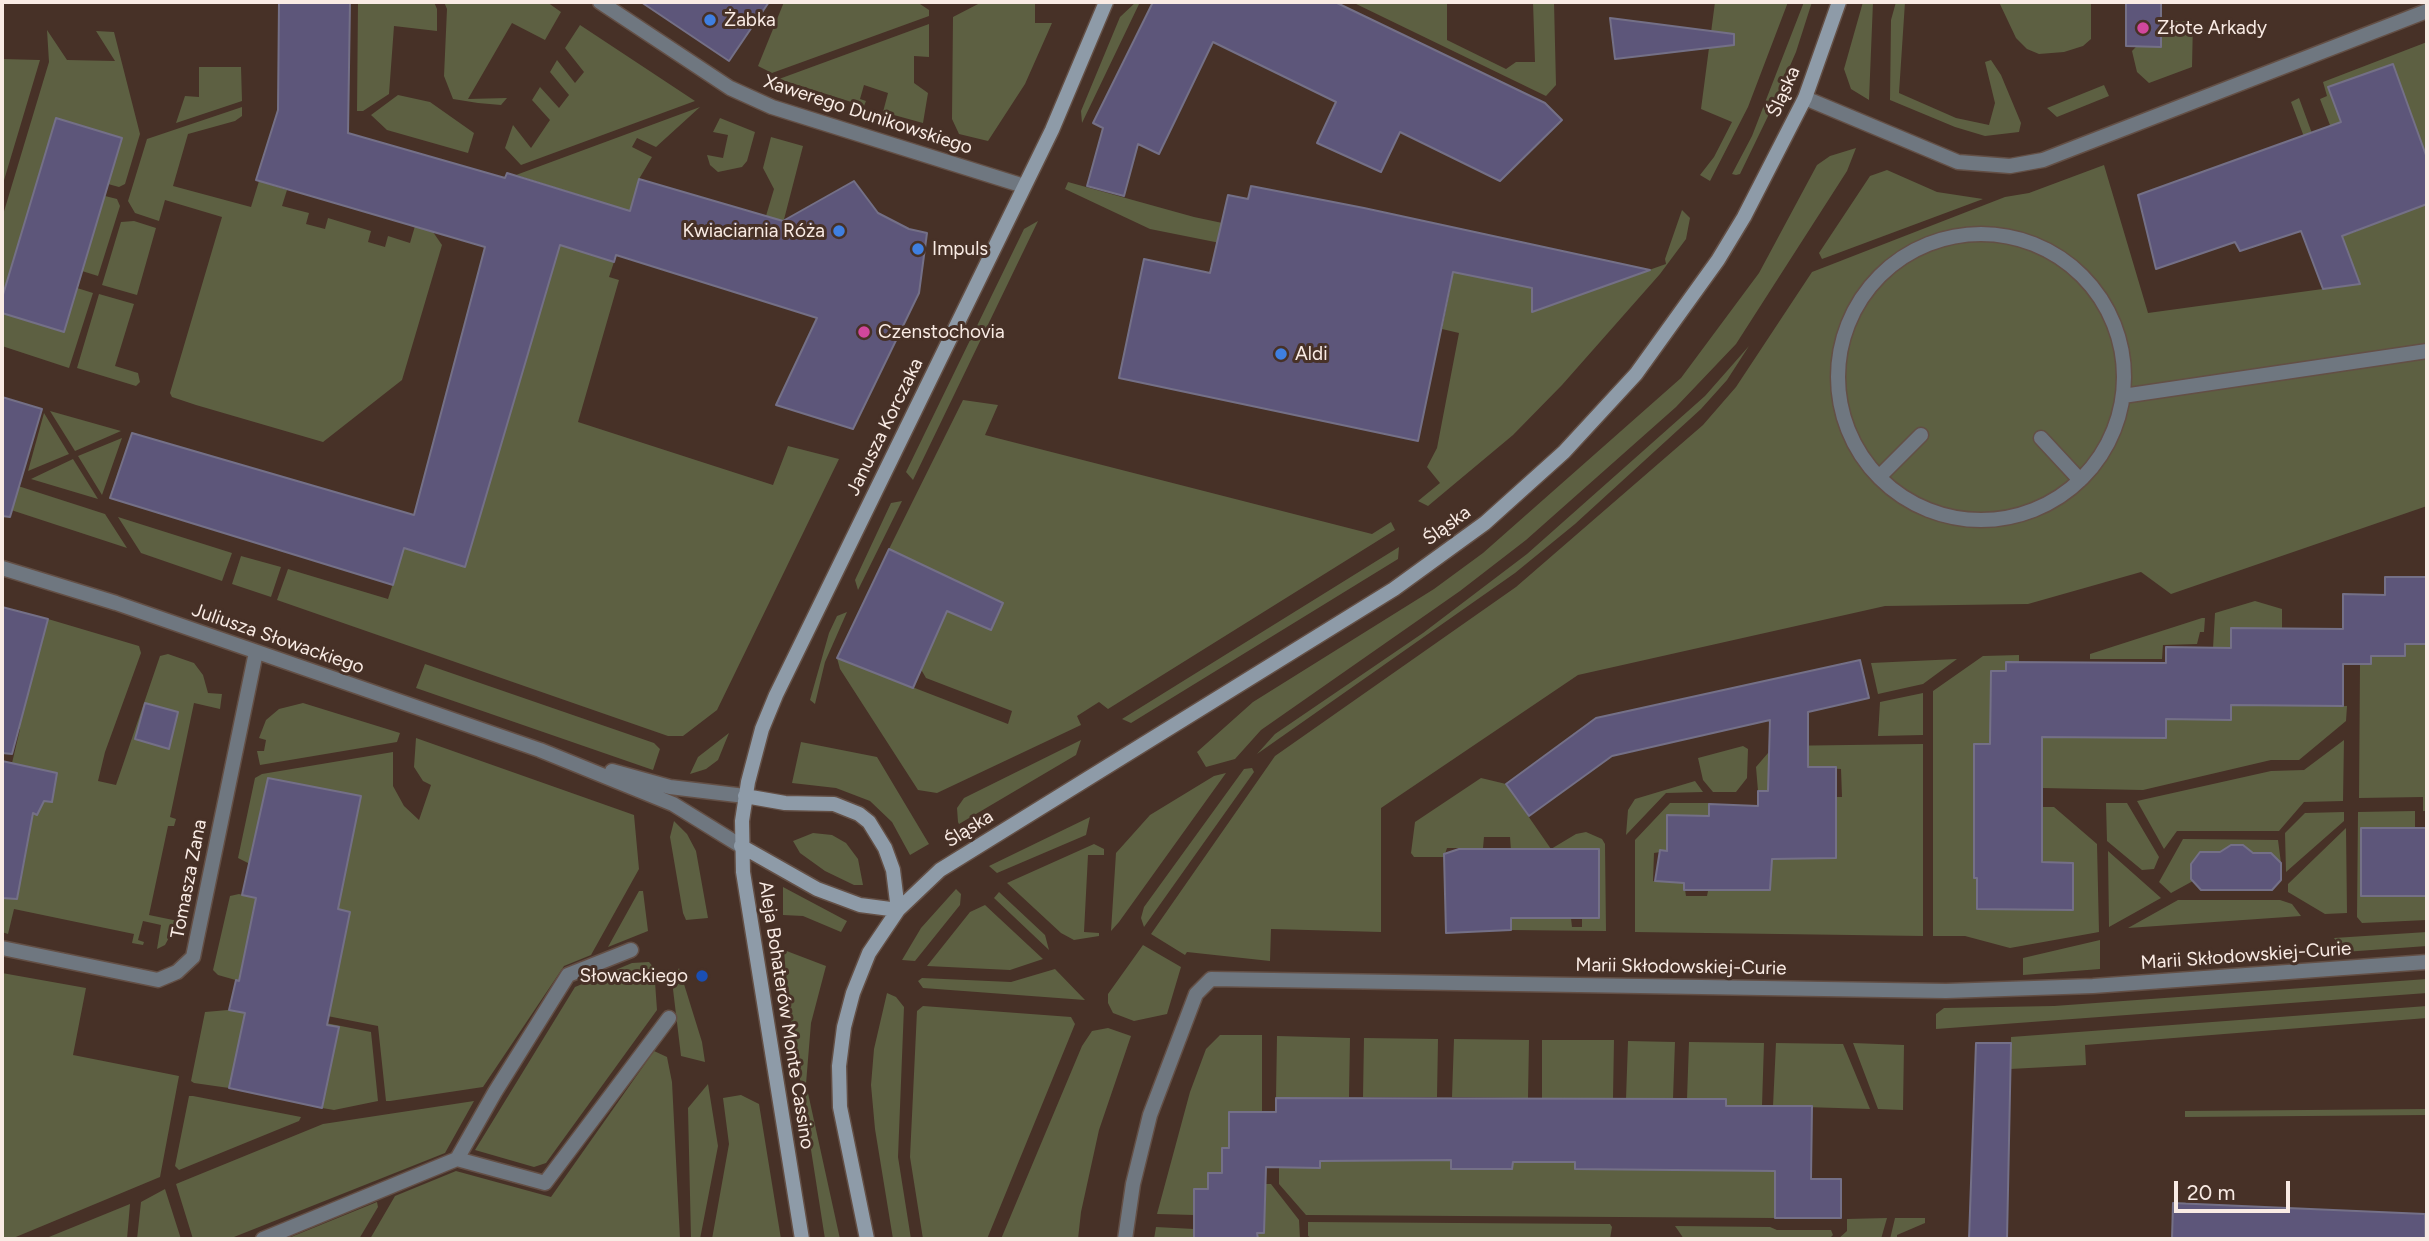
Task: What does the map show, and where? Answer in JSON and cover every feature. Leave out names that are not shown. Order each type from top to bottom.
[{"type":"street","name":"Xawerego Dunikowskiego","points":[[600,2],[730,88],[772,107],[1024,186]]},
{"type":"street","name":"Janusza Korczaka","points":[[745,796],[756,748],[776,695],[1058,118],[1106,2]]},
{"type":"street","name":"Śląska","points":[[898,910],[940,870],[1394,589],[1504,505],[1564,452],[1627,384],[1688,305],[1744,216],[1805,98],[1839,2]]},
{"type":"street","points":[[1805,98],[1958,162],[2010,166],[2043,160],[2427,11]]},
{"type":"street","points":[[1966,235],[2000,236],[2034,245],[2070,266],[2099,298],[2115,328],[2123,362],[2123,397],[2108,442],[2080,480],[2055,499],[2027,512],[1980,520],[1933,512],[1904,497],[1879,477],[1858,451],[1840,405],[1838,371],[1843,339],[1856,309],[1875,281],[1901,258],[1932,243],[1966,235]]},
{"type":"street","points":[[2123,397],[2427,351]]},
{"type":"street","points":[[1879,477],[1921,435]]},
{"type":"street","points":[[2041,438],[2080,480]]},
{"type":"street","name":"Juliusza Słowackiego","points":[[2,568],[116,603],[540,750]]},
{"type":"street","name":"Tomasza Zana","points":[[2,948],[159,980],[177,972],[193,957],[256,652]]},
{"type":"street","points":[[540,750],[670,787],[785,803],[834,804],[859,814],[869,822],[885,848],[893,870],[898,910],[860,905],[817,889],[673,804],[540,750]]},
{"type":"street","name":"Aleja Bohaterów Monte Cassino","points":[[745,796],[741,846],[750,922],[802,1239]]},
{"type":"street","name":"Aleja Bohaterów Monte Cassino","points":[[867,1239],[840,1107],[839,1066],[844,1027],[853,993],[869,953],[898,910]]},
{"type":"street","points":[[457,1159],[568,975],[631,950]]},
{"type":"street","name":"Marii Skłodowskiej-Curie","points":[[1125,1239],[1133,1184],[1150,1115],[1196,994],[1211,979],[1946,992],[2093,986],[2427,962]]},
{"type":"street","points":[[263,1239],[457,1159],[545,1183],[669,1018]]},
{"type":"green space","points":[[358,2],[434,2],[437,9],[437,31],[394,26],[389,94],[363,111],[357,111]]},
{"type":"green space","points":[[444,2],[547,2],[561,12],[545,40],[512,23],[468,99],[507,98],[501,105],[453,99],[444,76],[447,9]]},
{"type":"green space","points":[[784,2],[917,2],[929,10],[929,16],[772,73],[758,66]]},
{"type":"green space","points":[[1136,2],[1140,2],[1082,123],[1081,111],[1120,17]]},
{"type":"green space","points":[[1352,2],[1447,2],[1447,40],[1506,69],[1516,62],[1535,62],[1533,2],[1554,2],[1556,85],[1546,96]]},
{"type":"green space","points":[[1715,2],[1788,2],[1748,107],[1710,181],[1700,175],[1714,157],[1732,122],[1701,109]]},
{"type":"green space","points":[[1804,2],[1812,2],[1796,52],[1740,174],[1732,174],[1752,136]]},
{"type":"green space","points":[[1863,2],[1873,2],[1869,100],[1851,89],[1844,69]]},
{"type":"green space","points":[[1896,2],[1905,2],[1899,93],[1956,118],[1989,125],[1995,103],[1985,62],[1991,60],[2001,75],[2021,123],[2019,132],[1985,136],[1955,127],[1890,100],[1891,20]]},
{"type":"green space","points":[[1999,2],[2091,2],[2091,39],[2083,46],[2064,52],[2039,54],[2027,49],[2016,38]]},
{"type":"green space","points":[[980,3],[1035,3],[1035,23],[1052,23],[1025,84],[988,141],[959,134],[952,119],[953,17]]},
{"type":"green space","points":[[2161,21],[2193,21],[2192,67],[2149,83],[2137,72],[2132,51]]},
{"type":"green space","points":[[929,24],[929,57],[914,56],[914,83],[928,93],[923,123],[883,112],[888,93],[864,85],[860,99],[866,101],[864,106],[779,79]]},
{"type":"green space","points":[[580,25],[695,101],[521,165],[505,148],[513,125],[531,148],[550,120],[532,100],[540,87],[559,108],[569,95],[550,72],[557,60],[575,83],[584,72],[565,48]]},
{"type":"green space","points":[[47,30],[67,60],[115,61],[96,31],[114,32],[140,134],[125,184],[119,187],[108,184],[122,138],[56,119],[2,298],[2,218],[49,62]]},
{"type":"green space","points":[[2427,42],[2427,158],[2393,64],[2329,87],[2351,149],[2341,154],[2320,99],[2327,96],[2323,82]]},
{"type":"green space","points":[[2,59],[40,60],[2,187]]},
{"type":"green space","points":[[199,67],[241,67],[242,101],[176,123],[185,96],[199,97]]},
{"type":"green space","points":[[2104,85],[2109,96],[2057,117],[2047,108]]},
{"type":"green space","points":[[398,95],[430,102],[474,133],[468,153],[387,130],[371,115]]},
{"type":"green space","points":[[2299,98],[2349,234],[2367,227],[2345,164],[2378,222],[2427,204],[2427,506],[2171,594],[2141,572],[2028,604],[1885,606],[1578,675],[1381,808],[1381,932],[1271,929],[1270,961],[1187,952],[1185,955],[1151,934],[1275,756],[1516,587],[1703,425],[1736,387],[1812,272],[2005,197],[2029,193],[2104,165],[2148,313],[2359,284],[2291,102]]},
{"type":"green space","points":[[242,107],[242,116],[235,121],[188,134],[173,186],[251,207],[259,181],[287,190],[282,206],[309,213],[306,224],[325,229],[328,218],[371,231],[368,242],[385,247],[388,236],[410,243],[415,226],[433,232],[442,245],[402,380],[323,442],[196,405],[172,397],[170,393],[222,217],[165,200],[159,221],[135,213],[128,201],[147,139]]},
{"type":"green space","points":[[700,107],[656,147],[637,138],[632,147],[652,157],[639,179],[630,211],[516,175]]},
{"type":"green space","points":[[720,118],[755,132],[747,161],[742,167],[718,172],[710,165],[707,155],[723,158],[728,135],[713,132]]},
{"type":"green space","points":[[771,137],[803,146],[781,231],[763,226],[774,189],[763,168]]},
{"type":"green space","points":[[1856,148],[1847,171],[1736,344],[1676,407],[1526,540],[1460,591],[1261,730],[1235,759],[1206,767],[1197,752],[1253,702],[1434,589],[1483,553],[1681,378],[1759,273],[1817,165],[1830,156]]},
{"type":"green space","points":[[1887,170],[1937,192],[1983,199],[1822,259],[1819,253],[1870,176]]},
{"type":"green space","points":[[1068,182],[1194,217],[1515,285],[1532,284],[1533,311],[1666,264],[1665,259],[1682,210],[1690,218],[1686,239],[1660,274],[1562,385],[1513,435],[1428,506],[1418,501],[1440,483],[1427,467],[1437,448],[1459,333],[1442,329],[1450,289],[1150,229],[1065,189]]},
{"type":"green space","points":[[105,196],[117,199],[120,206],[98,276],[82,271]]},
{"type":"green space","points":[[134,221],[156,228],[137,295],[102,285],[121,222]]},
{"type":"green space","points":[[1038,221],[913,480],[906,472],[1024,229]]},
{"type":"green space","points":[[556,244],[614,262],[609,277],[619,280],[578,422],[773,485],[788,446],[839,459],[717,710],[683,736],[668,736],[277,600],[288,569],[388,599],[404,548],[465,566],[556,259]]},
{"type":"green space","points":[[77,288],[93,293],[69,368],[2,346],[2,313],[63,331]]},
{"type":"green space","points":[[99,294],[134,304],[115,366],[138,373],[140,382],[136,386],[77,368]]},
{"type":"green space","points":[[1749,346],[1727,380],[1701,409],[1575,524],[1515,573],[1257,754],[1275,734],[1423,633],[1527,554],[1705,396]]},
{"type":"green space","points":[[963,400],[998,405],[985,435],[1372,534],[1391,522],[1395,530],[1108,709],[1099,702],[1077,716],[1081,725],[937,793],[918,790],[840,669],[837,658],[1008,724],[1012,711],[926,678],[919,666],[924,662],[959,583],[889,549]]},
{"type":"green space","points":[[50,411],[121,431],[75,451]]},
{"type":"green space","points":[[44,413],[69,454],[28,471]]},
{"type":"green space","points":[[122,438],[102,495],[78,456]]},
{"type":"green space","points":[[73,459],[98,499],[31,479]]},
{"type":"green space","points":[[15,485],[105,514],[127,548],[2,507],[2,492]]},
{"type":"green space","points":[[902,501],[858,590],[855,580],[891,503]]},
{"type":"green space","points":[[118,517],[232,553],[222,581],[141,553]]},
{"type":"green space","points":[[1399,547],[1398,559],[1131,723],[1122,719]]},
{"type":"green space","points":[[241,556],[281,567],[271,597],[232,584]]},
{"type":"green space","points":[[2255,601],[2282,609],[2282,628],[2232,628],[2231,648],[2213,648],[2215,613]]},
{"type":"green space","points":[[847,612],[825,662],[815,704],[810,700],[829,633],[837,616]]},
{"type":"green space","points":[[2205,618],[2204,632],[2200,632],[2197,644],[2163,645],[2162,659],[2090,659],[2090,654]]},
{"type":"green space","points":[[48,619],[139,646],[141,653],[105,752],[98,781],[116,785],[160,656],[168,654],[194,663],[203,675],[208,693],[222,694],[220,709],[194,703],[170,817],[176,819],[174,826],[168,826],[149,915],[178,921],[165,945],[157,949],[161,925],[143,921],[138,940],[144,942],[143,945],[132,943],[134,934],[14,909],[8,934],[2,932],[2,845],[26,850],[33,813],[37,814],[44,801],[52,802],[57,773],[12,763],[20,729],[2,724],[2,678],[30,685]]},
{"type":"green space","points":[[2405,644],[2427,644],[2427,811],[2423,811],[2423,797],[2359,798],[2360,664],[2371,664],[2371,656],[2405,656]]},
{"type":"green space","points":[[2019,655],[2019,662],[2006,663],[2006,671],[1991,672],[1995,744],[1975,745],[1974,877],[1977,878],[1977,909],[2073,910],[2073,863],[2042,862],[2042,807],[2054,807],[2097,844],[2099,932],[2010,948],[1965,936],[1933,936],[1933,691],[1983,656]]},
{"type":"green space","points":[[1957,659],[1923,684],[1878,694],[1871,663]]},
{"type":"green space","points":[[425,664],[654,743],[660,749],[653,770],[416,688]]},
{"type":"green space","points":[[1923,693],[1923,735],[1878,736],[1880,702]]},
{"type":"green space","points":[[303,703],[400,733],[397,742],[260,765],[257,751],[264,751],[266,740],[259,738],[266,720],[279,709]]},
{"type":"green space","points":[[2231,705],[2347,706],[2346,721],[2299,760],[2271,760],[2143,790],[2042,788],[2042,737],[2165,738],[2166,719],[2231,720]]},
{"type":"green space","points":[[729,733],[718,760],[706,769],[690,774],[698,757]]},
{"type":"green space","points":[[416,738],[634,815],[639,869],[591,955],[564,966],[483,1087],[386,1101],[378,1026],[302,1011],[332,999],[350,913],[312,903],[343,884],[361,796],[268,778],[250,864],[238,858],[255,778],[262,774],[393,752],[393,786],[404,806],[419,820],[431,785],[423,781],[414,767]]},
{"type":"green space","points":[[1081,740],[1076,755],[959,824],[957,808],[964,798]]},
{"type":"green space","points":[[2344,740],[2343,801],[2304,802],[2279,831],[2177,831],[2164,849],[2137,801],[2271,771],[2304,770]]},
{"type":"green space","points":[[801,742],[877,757],[929,844],[910,855],[892,822],[870,801],[836,788],[792,783]]},
{"type":"green space","points":[[1923,744],[1923,936],[1635,932],[1635,840],[1670,803],[1709,803],[1709,816],[1667,816],[1667,851],[1654,853],[1653,881],[1684,883],[1686,896],[1707,896],[1708,891],[1770,890],[1772,852],[1836,851],[1836,797],[1842,797],[1841,769],[1808,767],[1807,760],[1769,761],[1768,791],[1758,791],[1756,767],[1774,746]]},
{"type":"green space","points":[[1743,746],[1748,749],[1747,778],[1736,792],[1713,792],[1703,780],[1698,758]]},
{"type":"green space","points":[[1252,768],[1254,772],[1144,927],[1141,918],[1144,907],[1244,769]]},
{"type":"green space","points":[[1226,773],[1111,931],[1116,853],[1150,815],[1214,776]]},
{"type":"green space","points":[[1481,778],[1506,784],[1551,849],[1576,834],[1586,832],[1602,839],[1605,844],[1606,931],[1511,930],[1511,918],[1571,918],[1572,927],[1582,927],[1582,918],[1599,918],[1599,850],[1511,851],[1510,837],[1484,837],[1483,848],[1447,848],[1444,857],[1414,857],[1411,853],[1415,822]]},
{"type":"green space","points":[[1695,781],[1703,792],[1666,793],[1626,835],[1628,810],[1635,799]]},
{"type":"green space","points":[[2106,803],[2127,803],[2159,857],[2154,869],[2142,870],[2107,841]]},
{"type":"green space","points":[[2415,811],[2415,828],[2361,828],[2361,895],[2427,896],[2427,920],[2362,923],[2357,917],[2358,812]]},
{"type":"green space","points":[[2344,812],[2344,821],[2286,872],[2285,833],[2305,813]]},
{"type":"green space","points":[[1090,817],[1086,835],[997,873],[989,866]]},
{"type":"green space","points":[[674,821],[687,834],[696,851],[708,918],[686,920],[683,913],[670,837]]},
{"type":"green space","points":[[2346,828],[2347,913],[2325,914],[2288,892],[2288,884]]},
{"type":"green space","points":[[813,833],[832,835],[846,843],[858,859],[863,885],[854,885],[825,871],[800,853],[793,841]]},
{"type":"green space","points":[[2183,839],[2278,840],[2281,863],[2271,853],[2253,853],[2243,845],[2231,845],[2220,852],[2200,852],[2191,864],[2193,881],[2171,893],[2159,882]]},
{"type":"green space","points":[[1094,844],[1104,849],[1104,855],[1088,855],[1084,932],[1099,933],[1099,936],[1074,940],[1061,933],[1007,883]]},
{"type":"green space","points":[[2108,851],[2161,898],[2109,927]]},
{"type":"green space","points":[[783,887],[847,921],[841,932],[803,916],[783,915]]},
{"type":"green space","points":[[956,889],[961,894],[960,905],[915,961],[902,960],[921,928]]},
{"type":"green space","points":[[639,891],[643,891],[648,931],[608,947]]},
{"type":"green space","points":[[999,892],[1045,935],[1049,950],[994,898]]},
{"type":"green space","points":[[239,894],[256,898],[239,981],[218,975],[213,970],[230,896]]},
{"type":"green space","points":[[2178,900],[2280,900],[2292,904],[2301,916],[2128,928]]},
{"type":"green space","points":[[985,905],[1043,959],[1010,970],[927,966],[970,912]]},
{"type":"green space","points":[[2427,932],[2427,946],[2344,952],[2334,938]]},
{"type":"green space","points":[[2100,940],[2100,969],[2023,975],[2023,958]]},
{"type":"green space","points":[[1143,945],[1181,967],[1167,1014],[1134,1021],[1113,1013],[1108,1003],[1108,994]]},
{"type":"green space","points":[[784,950],[826,966],[811,1023],[806,1084],[840,1239],[825,1239],[788,1003]]},
{"type":"green space","points":[[649,962],[654,968],[657,1010],[546,1163],[534,1167],[475,1150],[575,987],[632,963]]},
{"type":"green space","points":[[679,968],[702,1042],[705,1062],[681,1056],[672,981]]},
{"type":"green space","points":[[1055,969],[1085,1000],[923,988],[918,981],[922,978],[1011,982]]},
{"type":"green space","points":[[2,973],[86,988],[73,1055],[179,1076],[160,1177],[11,1239],[2,1239]]},
{"type":"green space","points":[[2427,979],[2427,993],[1936,1029],[1936,1014],[1944,1008],[2054,1006]]},
{"type":"green space","points":[[887,993],[896,997],[904,1007],[898,1157],[911,1239],[893,1239],[875,1129],[871,1085],[874,1049]]},
{"type":"green space","points":[[923,1006],[1071,1017],[1075,1024],[987,1239],[923,1239],[910,1157],[917,1011]]},
{"type":"green space","points":[[2427,1006],[2427,1018],[2085,1045],[2086,1065],[2010,1069],[2011,1037]]},
{"type":"green space","points":[[228,1010],[245,1013],[229,1088],[194,1083],[191,1081],[205,1012]]},
{"type":"green space","points":[[301,1018],[371,1032],[378,1101],[334,1110],[322,1108],[339,1028]]},
{"type":"green space","points":[[1108,1028],[1131,1036],[1099,1130],[1081,1212],[1078,1239],[1001,1239],[1082,1046],[1092,1031]]},
{"type":"green space","points":[[1220,1035],[1262,1035],[1262,1112],[1229,1112],[1229,1148],[1222,1149],[1222,1173],[1208,1173],[1208,1189],[1194,1190],[1194,1215],[1157,1214],[1190,1092],[1206,1049]]},
{"type":"green space","points":[[1277,1036],[1350,1038],[1349,1097],[1276,1098]]},
{"type":"green space","points":[[1364,1038],[1438,1039],[1437,1097],[1363,1097]]},
{"type":"green space","points":[[1454,1039],[1529,1040],[1528,1098],[1452,1097]]},
{"type":"green space","points":[[1542,1040],[1614,1040],[1613,1098],[1542,1098]]},
{"type":"green space","points":[[1628,1041],[1675,1042],[1673,1099],[1626,1099]]},
{"type":"green space","points":[[1689,1042],[1764,1043],[1762,1106],[1726,1106],[1726,1099],[1687,1099]]},
{"type":"green space","points":[[1776,1043],[1843,1044],[1870,1109],[1773,1106]]},
{"type":"green space","points":[[1853,1043],[1904,1045],[1903,1110],[1878,1109]]},
{"type":"green space","points":[[654,1051],[667,1057],[672,1082],[680,1239],[370,1239],[395,1196],[456,1171],[551,1197]]},
{"type":"green space","points":[[708,1084],[718,1146],[700,1239],[691,1239],[688,1108]]},
{"type":"green space","points":[[741,1095],[759,1104],[781,1239],[712,1239],[729,1144],[723,1098]]},
{"type":"green space","points":[[189,1096],[301,1117],[299,1121],[179,1170],[175,1166]]},
{"type":"green space","points":[[474,1101],[445,1153],[229,1239],[193,1239],[176,1184],[323,1124]]},
{"type":"green space","points":[[2427,1109],[2427,1115],[2185,1117],[2185,1111]]},
{"type":"green space","points":[[1451,1160],[1451,1169],[1512,1169],[1513,1162],[1575,1162],[1775,1170],[1775,1218],[1306,1215],[1279,1184],[1279,1168],[1320,1168],[1320,1161]]},
{"type":"green space","points":[[1265,1184],[1271,1184],[1299,1220],[1300,1239],[1258,1239],[1257,1233],[1264,1233]]},
{"type":"green space","points":[[165,1189],[181,1239],[137,1239],[141,1202]]},
{"type":"green space","points":[[377,1202],[378,1207],[359,1239],[286,1239]]},
{"type":"green space","points":[[130,1204],[127,1239],[44,1239]]},
{"type":"green space","points":[[1887,1218],[1881,1239],[1838,1239],[1847,1231],[1847,1219]]},
{"type":"green space","points":[[1895,1218],[1925,1218],[1925,1223],[1897,1235],[1897,1239],[1890,1239]]},
{"type":"green space","points":[[1308,1222],[1610,1224],[1612,1227],[1610,1239],[1313,1239],[1308,1236]]},
{"type":"green space","points":[[1675,1226],[1831,1230],[1833,1235],[1829,1239],[1684,1239]]},
{"type":"green space","points":[[1156,1227],[1194,1229],[1194,1239],[1154,1239]]},
{"type":"building","points":[[279,2],[350,2],[348,133],[505,178],[507,173],[630,211],[639,179],[783,221],[854,181],[878,213],[909,229],[927,233],[919,293],[853,429],[776,405],[817,318],[616,255],[614,262],[560,245],[465,567],[404,548],[393,585],[110,498],[132,433],[414,515],[485,247],[256,180],[278,110]]},
{"type":"building","points":[[641,2],[769,2],[729,61]]},
{"type":"building","points":[[1153,2],[1335,2],[1545,103],[1562,120],[1500,181],[1400,132],[1381,172],[1317,143],[1336,102],[1213,42],[1159,154],[1138,144],[1124,196],[1087,186],[1103,128],[1093,123]]},
{"type":"building","points":[[2126,2],[2161,2],[2161,47],[2126,46]]},
{"type":"building","points":[[1610,18],[1734,34],[1734,45],[1615,59]]},
{"type":"building","points":[[2393,64],[2427,158],[2427,204],[2342,236],[2360,284],[2323,289],[2301,231],[2240,251],[2235,242],[2156,269],[2138,195],[2341,122],[2328,87]]},
{"type":"building","points":[[56,118],[122,138],[64,332],[2,313],[2,298]]},
{"type":"building","name":"Aldi","points":[[1251,186],[1650,270],[1532,312],[1532,288],[1453,272],[1418,441],[1119,378],[1144,259],[1210,273],[1228,195],[1248,199]]},
{"type":"building","points":[[2,397],[42,409],[10,517],[2,516]]},
{"type":"building","points":[[889,549],[1003,603],[991,630],[947,611],[913,688],[837,658]]},
{"type":"building","points":[[2385,577],[2427,577],[2427,644],[2405,644],[2405,656],[2371,656],[2371,664],[2343,664],[2343,706],[2231,705],[2231,720],[2166,719],[2166,738],[2042,737],[2042,862],[2073,863],[2073,910],[1977,909],[1977,878],[1974,878],[1974,744],[1990,744],[1991,671],[2006,671],[2006,662],[2166,663],[2166,647],[2231,648],[2231,628],[2343,629],[2343,594],[2385,595]]},
{"type":"building","points":[[2,607],[48,619],[12,754],[2,753]]},
{"type":"building","points":[[1860,660],[1869,698],[1808,712],[1808,767],[1836,767],[1836,858],[1772,859],[1770,890],[1684,890],[1684,883],[1655,881],[1660,850],[1667,851],[1667,815],[1709,816],[1709,804],[1758,806],[1758,791],[1768,791],[1770,720],[1612,756],[1529,816],[1506,784],[1596,718]]},
{"type":"building","points":[[145,703],[178,712],[169,749],[135,739]]},
{"type":"building","points":[[2,761],[57,773],[52,802],[44,801],[37,815],[33,813],[17,899],[2,898]]},
{"type":"building","points":[[268,778],[361,796],[338,909],[350,912],[327,1025],[339,1027],[322,1108],[229,1088],[245,1013],[229,1010],[236,980],[239,981],[256,898],[242,895]]},
{"type":"building","points":[[2361,828],[2427,828],[2427,896],[2361,896]]},
{"type":"building","points":[[2231,845],[2243,845],[2253,853],[2271,853],[2281,863],[2281,880],[2272,890],[2201,890],[2191,879],[2191,864],[2200,852],[2220,852]]},
{"type":"building","points":[[1459,849],[1599,849],[1599,918],[1511,918],[1511,930],[1446,933],[1444,854]]},
{"type":"building","points":[[1976,1043],[2011,1043],[2007,1239],[1969,1239]]},
{"type":"building","points":[[1276,1098],[1726,1099],[1726,1106],[1812,1106],[1811,1179],[1841,1179],[1841,1218],[1775,1218],[1775,1171],[1575,1169],[1575,1162],[1513,1162],[1512,1169],[1451,1169],[1451,1160],[1320,1161],[1320,1168],[1266,1167],[1264,1233],[1257,1233],[1258,1239],[1194,1239],[1194,1189],[1208,1189],[1208,1173],[1222,1173],[1222,1148],[1229,1148],[1229,1112],[1276,1112]]},
{"type":"building","points":[[2173,1203],[2425,1214],[2425,1239],[2172,1239]]},
{"type":"place","name":"Żabka","points":[[710,20]]},
{"type":"place","name":"Złote Arkady","points":[[2143,28]]},
{"type":"place","name":"Kwiaciarnia Róża","points":[[839,231]]},
{"type":"place","name":"Impuls","points":[[918,249]]},
{"type":"place","name":"Czenstochovia","points":[[864,332]]},
{"type":"place","name":"Aldi","points":[[1281,354]]},
{"type":"place","name":"Słowackiego","points":[[702,976]]}]
